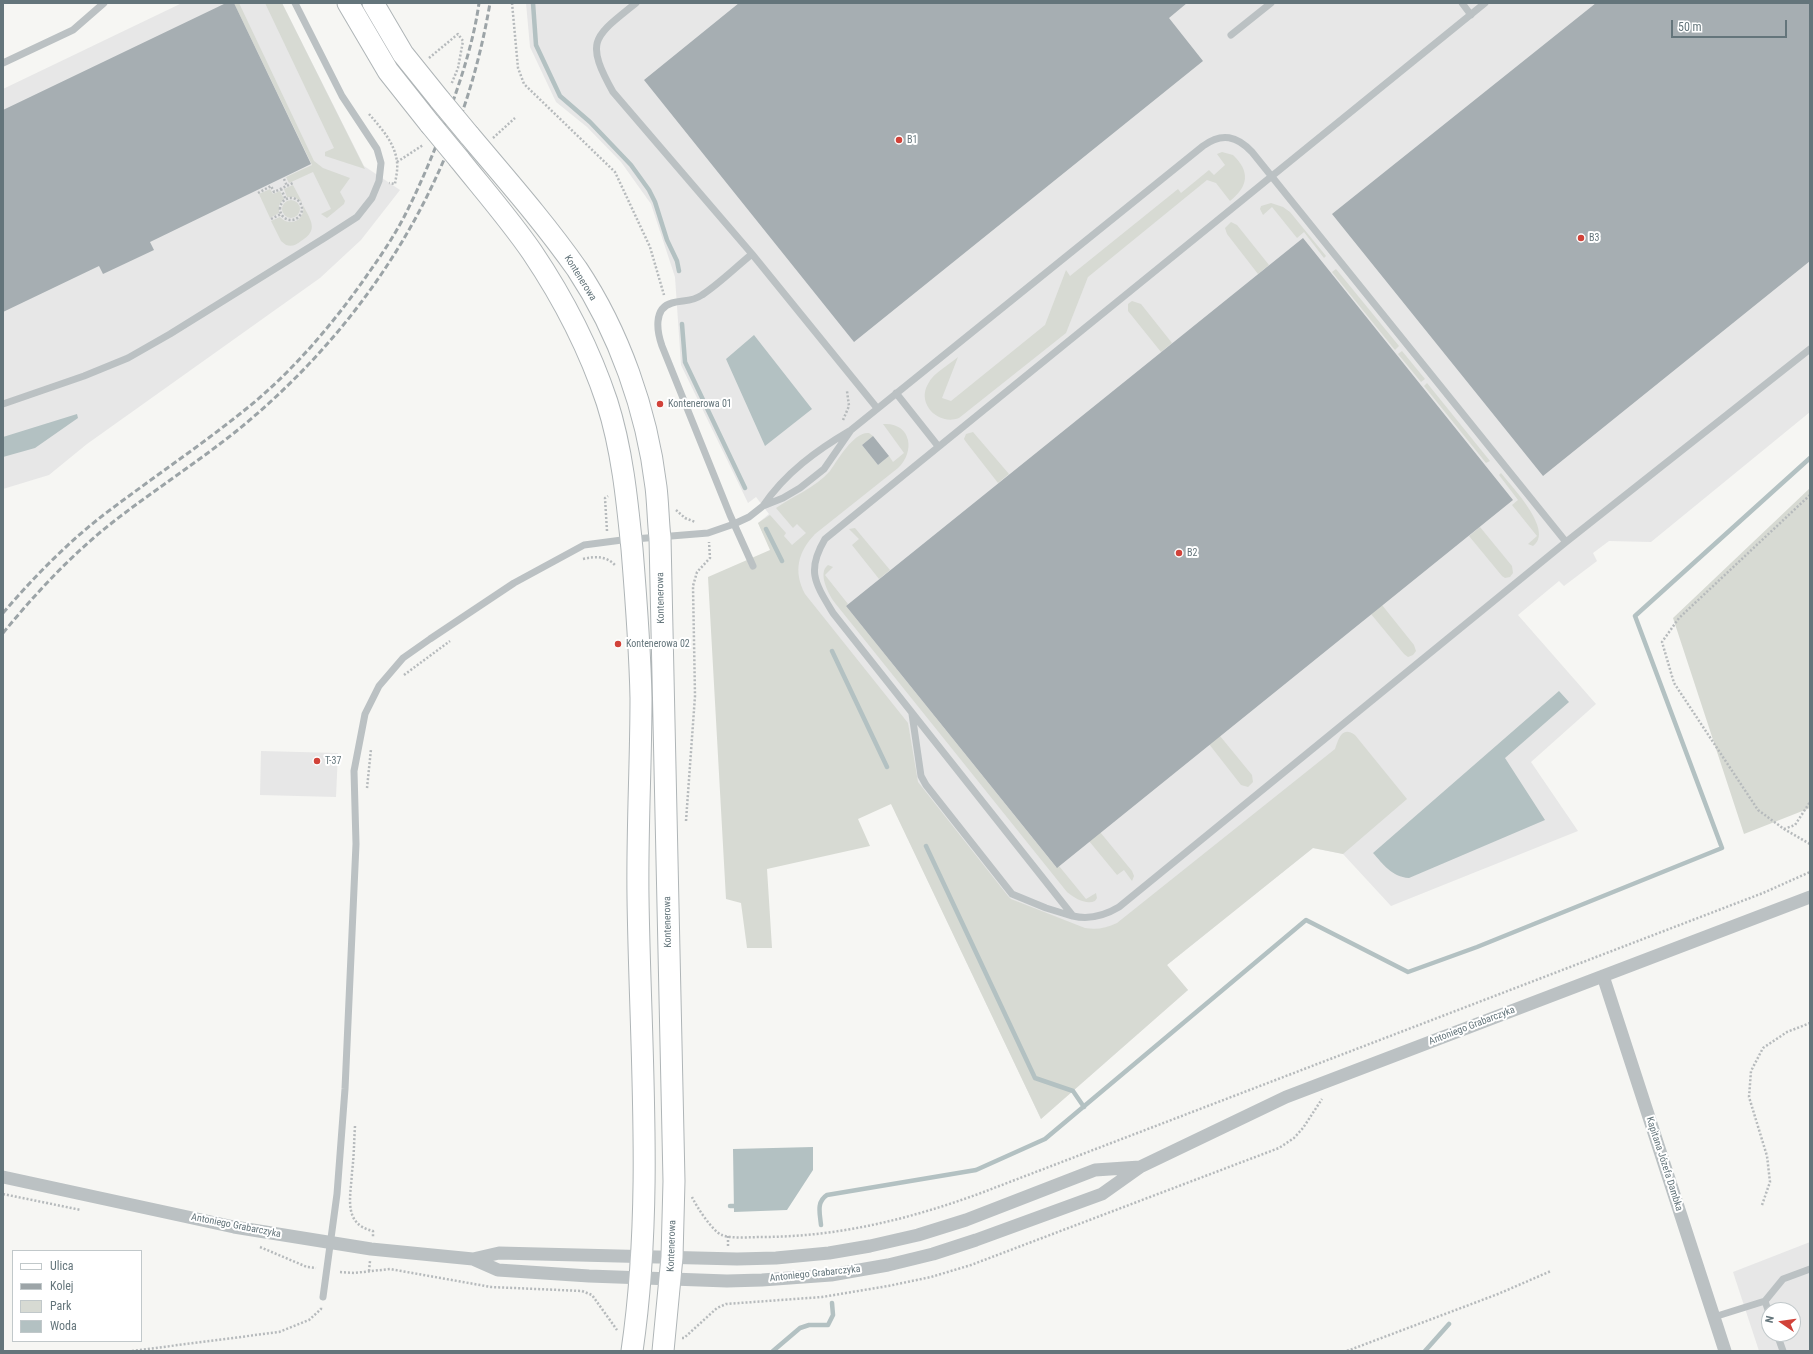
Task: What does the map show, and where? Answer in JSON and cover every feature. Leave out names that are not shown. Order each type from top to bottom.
[{"type":"main road","points":[[348,3],[388,71],[531,251],[570,314],[592,362],[608,404],[619,452],[626,490],[631,539],[639,639],[641,696],[638,865],[644,1133],[640,1278],[632,1351]]},
{"type":"main road","name":"Kontenerowa","points":[[372,3],[403,54],[554,238],[578,271],[603,316],[620,352],[635,391],[648,443],[656,486],[660,538],[674,1181],[672,1257],[663,1351]]},
{"type":"street","name":"Antoniego Grabarczyka","points":[[3,1177],[234,1227],[371,1249],[472,1259],[498,1270],[670,1279],[762,1280],[831,1275],[888,1265],[933,1254],[1102,1194],[1140,1167],[1286,1098],[1810,898]]},
{"type":"street","name":"Kapitana Józefa Dambka","points":[[1604,976],[1725,1351]]},
{"type":"street","name":"Antoniego Grabarczyka","points":[[472,1259],[499,1253],[776,1258],[829,1253],[870,1246],[918,1235],[966,1220],[1095,1170],[1140,1167]]},
{"type":"lane","points":[[3,63],[73,30],[104,3]]},
{"type":"lane","points":[[3,404],[84,376],[134,354],[170,334],[326,238],[357,217],[372,198],[379,181],[381,163],[377,149],[342,96],[295,3]]},
{"type":"lane","points":[[636,3],[604,29],[598,40],[596,54],[600,69],[613,92],[752,254],[877,408]]},
{"type":"lane","points":[[1231,35],[1271,3]]},
{"type":"lane","points":[[1462,3],[1471,15]]},
{"type":"lane","points":[[1073,916],[912,714],[834,613],[819,589],[815,579],[814,567],[816,554],[825,539],[938,446],[1486,3]]},
{"type":"lane","points":[[323,1298],[337,1194],[345,1089],[356,844],[354,770],[365,714],[379,686],[404,658],[430,639],[514,583],[584,546],[631,539],[660,538],[708,533],[749,517],[763,506],[788,475],[827,444],[851,430],[1210,141],[1216,138],[1228,137],[1242,143],[1252,152],[1566,542]]},
{"type":"lane","points":[[752,254],[698,298],[669,304],[663,309],[658,318],[658,333],[734,524],[753,566]]},
{"type":"lane","points":[[912,714],[921,776],[926,785],[1012,894],[1046,908],[1073,916],[1093,918],[1106,915],[1119,907],[1566,542],[1810,349]]},
{"type":"lane","points":[[896,393],[938,446]]},
{"type":"lane","points":[[763,506],[789,495],[819,473],[832,458],[851,430]]},
{"type":"lane","points":[[1714,1317],[1764,1301],[1783,1279],[1810,1268]]},
{"type":"path","points":[[512,3],[518,68],[524,84],[615,172],[650,247],[664,295],[669,304]]},
{"type":"path","points":[[432,56],[456,36]]},
{"type":"path","points":[[497,135],[515,118]]},
{"type":"path","points":[[284,179],[287,186]]},
{"type":"path","points":[[258,193],[272,186],[274,192],[293,183]]},
{"type":"path","points":[[281,189],[286,200]]},
{"type":"path","points":[[292,199],[298,201],[302,207],[301,213],[297,218],[291,220],[286,219],[281,214],[280,206],[286,200],[292,199]]},
{"type":"path","points":[[271,220],[281,214]]},
{"type":"path","points":[[842,423],[849,406],[849,397],[845,385]]},
{"type":"path","points":[[607,527],[605,498],[610,495]]},
{"type":"path","points":[[1810,495],[1678,618],[1662,642],[1674,683],[1758,810],[1784,829],[1810,844]]},
{"type":"path","points":[[686,822],[695,696],[693,586],[697,572],[710,558],[708,533]]},
{"type":"path","points":[[580,560],[600,557],[610,560],[609,556]]},
{"type":"path","points":[[402,677],[452,639]]},
{"type":"path","points":[[367,789],[372,744]]},
{"type":"path","points":[[1784,829],[1795,825],[1810,802]]},
{"type":"path","points":[[690,1192],[694,1201],[715,1231],[725,1236],[767,1237],[818,1234],[866,1227],[923,1213],[981,1193],[1470,1007],[1763,893],[1810,872]]},
{"type":"path","points":[[1762,1206],[1770,1182],[1767,1156],[1749,1096],[1751,1071],[1763,1048],[1787,1032],[1810,1023]]},
{"type":"path","points":[[1205,1177],[1279,1148],[1294,1138],[1303,1128],[1318,1103],[1326,1094]]},
{"type":"path","points":[[355,1123],[350,1210],[357,1223],[368,1230],[373,1231],[369,1271]]},
{"type":"path","points":[[3,1194],[87,1211]]},
{"type":"path","points":[[255,1246],[263,1247],[307,1267],[316,1268]]},
{"type":"path","points":[[340,1272],[354,1273],[390,1269],[491,1287],[582,1291],[592,1295],[616,1330],[623,1331]]},
{"type":"path","points":[[1347,1351],[1498,1294],[1551,1271]]},
{"type":"path","points":[[132,1351],[279,1332],[309,1320],[321,1309],[323,1298]]},
{"type":"path","points":[[680,1337],[684,1338],[717,1308],[726,1304]]},
{"type":"shaded area","points":[[182,3],[282,3],[364,166],[400,190],[361,240],[320,278],[87,444],[49,475],[3,489],[3,89]]},
{"type":"shaded area","points":[[526,3],[1810,3],[1810,412],[1651,542],[1609,541],[1593,553],[1597,561],[1564,586],[1559,581],[1518,615],[1596,704],[1531,762],[1578,831],[1391,906],[1343,854],[1313,848],[1167,965],[1188,990],[1041,1119],[758,523],[769,514],[756,497],[748,503],[681,365],[675,277],[651,204],[621,162],[587,127],[556,102],[530,47]]},
{"type":"shaded area","points":[[261,751],[338,753],[336,797],[260,795]]},
{"type":"shaded area","points":[[1810,1242],[1810,1351],[1759,1351],[1733,1272]]},
{"type":"green space","points":[[234,3],[239,3],[314,161],[323,168],[350,178],[340,192],[345,201],[344,204],[327,218],[321,214],[331,209],[313,172],[289,183],[286,177],[312,165]]},
{"type":"green space","points":[[265,3],[282,3],[365,169],[325,156],[325,152],[334,148]]},
{"type":"green space","points":[[1222,152],[1233,155],[1239,161],[1245,173],[1244,184],[1241,190],[1230,201],[1216,183],[1207,180],[1088,277],[1066,333],[959,418],[951,420],[944,419],[932,412],[927,406],[925,392],[930,380],[937,373],[958,357],[942,398],[951,401],[1045,325],[1066,270],[1070,276],[1178,189],[1181,193],[1209,170],[1214,175],[1225,165],[1217,154]]},
{"type":"green space","points":[[293,185],[302,202],[294,197],[287,197],[284,189]]},
{"type":"green space","points":[[270,189],[273,194],[280,191],[284,199],[279,205],[279,213],[270,218],[259,194]]},
{"type":"green space","points":[[291,200],[297,203],[300,209],[297,215],[291,218],[285,215],[282,209],[285,203]]},
{"type":"green space","points":[[1271,203],[1283,207],[1290,212],[1326,256],[1324,258],[1304,232],[1297,238],[1272,207],[1263,215],[1260,209],[1261,206]]},
{"type":"green space","points":[[303,205],[311,221],[312,229],[307,237],[296,245],[286,245],[281,241],[271,221],[280,217],[288,222],[296,221],[302,215]]},
{"type":"green space","points":[[1231,222],[1237,225],[1269,265],[1258,274],[1227,234],[1225,228]]},
{"type":"green space","points":[[1336,269],[1399,346],[1395,350],[1332,272]]},
{"type":"green space","points":[[1132,301],[1141,304],[1172,343],[1161,352],[1128,311],[1128,304]]},
{"type":"green space","points":[[1402,351],[1425,379],[1421,382],[1398,354]]},
{"type":"green space","points":[[1427,383],[1490,461],[1486,463],[1424,386]]},
{"type":"green space","points":[[883,424],[900,428],[905,433],[909,446],[904,461],[898,468],[815,534],[809,541],[801,555],[799,562],[798,570],[801,586],[805,594],[908,723],[918,782],[1011,899],[1085,928],[1101,928],[1117,923],[1335,749],[1342,734],[1347,732],[1355,735],[1407,799],[1343,854],[1313,848],[1167,965],[1188,990],[1041,1119],[891,804],[858,819],[870,846],[767,869],[772,948],[747,948],[741,903],[726,899],[708,577],[770,550],[758,523],[770,515],[786,533],[784,536],[792,545],[806,533],[797,524],[793,528],[776,508],[811,487],[824,477],[846,448],[858,437],[869,433],[873,436],[862,445],[878,465],[889,456],[893,462],[904,453]]},
{"type":"green space","points":[[973,432],[1009,474],[998,483],[964,439],[966,434]]},
{"type":"green space","points":[[1501,473],[1529,509],[1535,520],[1539,530],[1538,539],[1533,546],[1528,544],[1537,536],[1512,505],[1518,500],[1499,475]]},
{"type":"green space","points":[[1810,488],[1810,808],[1744,834],[1673,618]]},
{"type":"green space","points":[[1480,527],[1512,566],[1513,573],[1510,577],[1505,578],[1502,576],[1469,536]]},
{"type":"green space","points":[[855,528],[890,570],[879,579],[852,545],[859,539],[849,529]]},
{"type":"green space","points":[[828,565],[833,567],[825,575],[848,604],[846,606],[1056,867],[1059,866],[1086,899],[1096,893],[1097,898],[1095,901],[1088,902],[1077,899],[1067,892],[835,603],[825,584],[824,573]]},
{"type":"green space","points":[[1382,605],[1414,645],[1416,651],[1413,655],[1408,657],[1404,654],[1371,614]]},
{"type":"green space","points":[[1220,736],[1252,775],[1253,782],[1248,787],[1241,785],[1209,744]]},
{"type":"green space","points":[[1100,832],[1132,871],[1134,876],[1132,881],[1124,870],[1117,875],[1089,841]]},
{"type":"water","points":[[754,335],[812,409],[765,446],[726,359]]},
{"type":"water","points":[[77,414],[78,418],[35,448],[3,457],[3,437]]},
{"type":"water","points":[[1559,691],[1569,702],[1505,758],[1545,820],[1409,878],[1393,873],[1384,865],[1373,853]]},
{"type":"water","points":[[813,1147],[813,1170],[787,1210],[734,1212],[733,1149]]},
{"type":"building","points":[[226,3],[234,3],[311,164],[150,242],[154,250],[103,274],[99,266],[3,312],[3,110]]},
{"type":"building","name":"B1","points":[[739,3],[1187,3],[1169,18],[1203,61],[854,342],[644,80]]},
{"type":"building","name":"B3","points":[[1596,3],[1810,3],[1810,261],[1543,476],[1332,214]]},
{"type":"building","name":"B2","points":[[1303,238],[1513,500],[1057,868],[846,606]]},
{"type":"building","points":[[873,436],[889,456],[878,465],[862,445]]},
{"type":"waterway","points":[[533,3],[536,45],[560,96],[590,122],[631,165],[649,190],[655,202],[667,240],[677,261],[679,271]]},
{"type":"waterway","points":[[682,324],[685,362],[745,488]]},
{"type":"waterway","points":[[821,1225],[820,1205],[821,1201],[827,1195],[976,1170],[1045,1139],[1306,920],[1408,972],[1477,947],[1722,848],[1635,616],[1810,458]]},
{"type":"waterway","points":[[766,529],[782,561]]},
{"type":"waterway","points":[[832,651],[887,767]]},
{"type":"waterway","points":[[926,846],[1035,1078],[1073,1091],[1084,1107]]},
{"type":"waterway","points":[[773,1351],[800,1328],[809,1325],[828,1325],[833,1315],[832,1303]]},
{"type":"waterway","points":[[1425,1351],[1449,1324]]},
{"type":"railway","points":[[3,613],[52,560],[92,524],[208,439],[277,382],[311,347],[342,310],[392,238],[423,177],[446,121],[460,81],[468,56],[479,3]]},
{"type":"railway","points":[[3,633],[28,603],[83,547],[113,522],[239,429],[287,386],[330,340],[369,291],[404,239],[433,184],[457,126],[476,66],[490,3]]},
{"type":"place","name":"B1","points":[[899,140]]},
{"type":"place","name":"B3","points":[[1581,238]]},
{"type":"place","name":"Kontenerowa 01","points":[[660,404]]},
{"type":"place","name":"B2","points":[[1179,553]]},
{"type":"place","name":"Kontenerowa 02","points":[[618,644]]},
{"type":"place","name":"T-37","points":[[317,761]]}]
